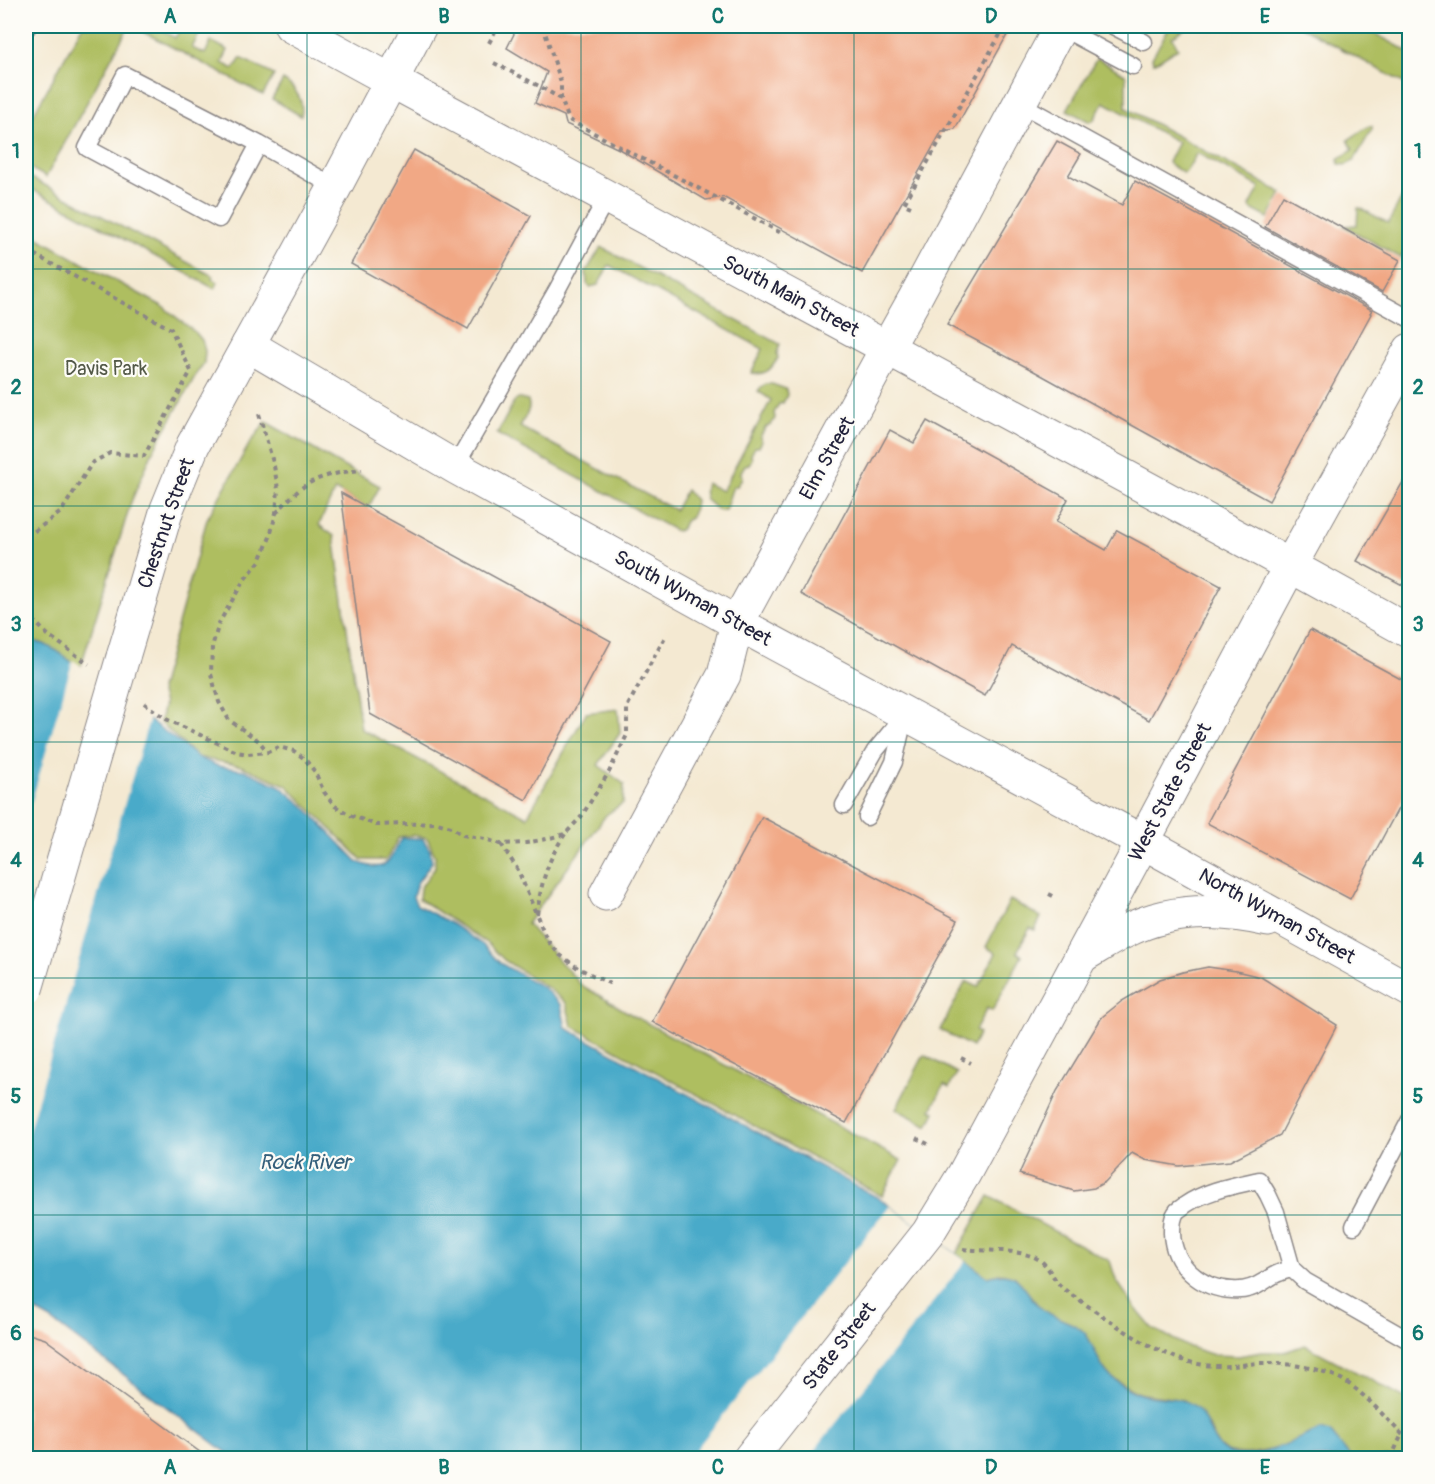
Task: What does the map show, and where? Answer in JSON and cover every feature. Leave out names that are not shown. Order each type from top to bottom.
[{"type":"main road","name":"South Main Street","points":[[291,26],[1410,632]]},
{"type":"main road","name":"Chestnut Street","points":[[26,989],[109,662],[166,509],[193,445],[335,187],[420,26]]},
{"type":"main road","name":"Elm Street","points":[[606,894],[724,675],[737,623],[1061,26]]},
{"type":"main road","name":"South Wyman Street","points":[[248,345],[455,467],[737,623],[1143,842]]},
{"type":"main road","name":"West State Street","points":[[928,1233],[964,1174],[1290,566],[1410,350]]},
{"type":"main road","name":"North Wyman Street","points":[[1143,842],[1410,990]]},
{"type":"main road","points":[[1082,956],[1135,927],[1154,920],[1189,913],[1218,912],[1251,916],[1294,926]]},
{"type":"main road","name":"State Street","points":[[750,1458],[928,1233]]},
{"type":"lane","points":[[1061,26],[1133,66]]},
{"type":"lane","points":[[1113,26],[1144,42]]},
{"type":"lane","points":[[259,144],[219,219],[87,148],[125,75],[259,144],[335,187]]},
{"type":"lane","points":[[1020,103],[1410,319]]},
{"type":"lane","points":[[455,467],[557,290],[607,197]]},
{"type":"lane","points":[[844,805],[875,751],[905,714]]},
{"type":"lane","points":[[867,817],[894,762],[905,714]]},
{"type":"lane","points":[[1354,1226],[1410,1120]]},
{"type":"lane","points":[[1292,1269],[1280,1272],[1261,1284],[1245,1290],[1211,1287],[1187,1271],[1180,1260],[1173,1243],[1172,1223],[1178,1210],[1194,1199],[1259,1180],[1276,1212],[1292,1269],[1305,1281],[1410,1341]]},
{"type":"path","points":[[489,43],[498,26]]},
{"type":"path","points":[[543,26],[561,82],[561,99],[569,120],[783,234]]},
{"type":"path","points":[[911,207],[904,204],[1005,26]]},
{"type":"path","points":[[494,63],[561,99]]},
{"type":"path","points":[[26,250],[171,329],[190,371],[144,456],[110,453],[92,463],[62,512],[32,533],[26,534]]},
{"type":"path","points":[[259,414],[278,489],[276,513],[270,537],[260,561],[244,580],[219,623],[212,647],[212,674],[219,702],[229,720],[259,741],[268,752]]},
{"type":"path","points":[[276,513],[304,486],[322,478],[362,470]]},
{"type":"path","points":[[26,613],[48,635],[109,662]]},
{"type":"path","points":[[537,916],[540,890],[554,850],[581,817],[609,772],[627,735],[627,707],[665,637]]},
{"type":"path","points":[[139,700],[166,718],[237,752],[248,754],[268,752],[279,747],[294,751],[305,759],[315,772],[324,792],[335,806],[352,816],[377,825],[437,823],[451,827],[463,835],[501,844],[526,843],[565,834]]},
{"type":"path","points":[[501,844],[518,870],[547,940],[560,955],[578,968],[613,985]]},
{"type":"path","points":[[1049,894],[1057,898]]},
{"type":"path","points":[[961,1058],[970,1063]]},
{"type":"path","points":[[916,1138],[928,1144]]},
{"type":"path","points":[[963,1249],[1010,1252],[1034,1257],[1045,1263],[1061,1287],[1102,1316],[1167,1355],[1187,1362],[1206,1366],[1260,1363],[1290,1365],[1318,1370],[1342,1380],[1359,1392],[1410,1439]]},
{"type":"path","points":[[1391,1458],[1402,1434]]},
{"type":"green space","points":[[82,26],[129,26],[46,177],[26,166],[26,128]]},
{"type":"green space","points":[[132,26],[166,26],[163,31],[175,38],[182,26],[199,34],[192,48],[205,54],[211,41],[228,50],[222,63],[234,69],[241,58],[274,75],[263,95]]},
{"type":"green space","points":[[1170,26],[1187,26],[1172,37],[1178,48],[1153,62],[1152,58]]},
{"type":"green space","points":[[1300,26],[1361,26],[1409,52],[1409,86]]},
{"type":"green space","points":[[1097,58],[1126,76],[1126,108],[1282,193],[1268,218],[1251,209],[1250,206],[1260,187],[1197,153],[1186,172],[1183,173],[1168,162],[1178,142],[1104,102],[1093,121],[1090,122],[1067,110]]},
{"type":"green space","points":[[283,80],[298,95],[302,105],[301,116],[272,99]]},
{"type":"green space","points":[[1372,126],[1372,129],[1354,161],[1346,165],[1339,164],[1338,159],[1353,150],[1348,140]]},
{"type":"green space","points":[[26,175],[213,276],[212,279],[218,282],[215,289],[26,186]]},
{"type":"green space","points":[[1409,185],[1409,242],[1401,258],[1344,226],[1357,225],[1358,208],[1388,223]]},
{"type":"green space","name":"Davis Park","points":[[26,231],[162,306],[196,333],[202,340],[205,351],[204,363],[152,453],[131,502],[80,669],[44,644],[26,639]]},
{"type":"green space","points":[[601,247],[780,344],[778,358],[764,373],[751,373],[763,349],[609,265],[598,285],[590,287],[587,284],[586,272]]},
{"type":"green space","points":[[766,384],[786,389],[787,395],[774,413],[775,418],[771,425],[766,427],[760,437],[762,441],[759,447],[755,447],[751,455],[752,459],[741,472],[742,478],[737,486],[733,487],[725,510],[720,511],[712,506],[705,497],[706,483],[722,491],[771,400],[758,391]]},
{"type":"green space","points":[[518,398],[528,401],[529,404],[520,427],[675,510],[686,490],[695,500],[693,513],[689,519],[680,530],[676,531],[497,434]]},
{"type":"green space","points":[[266,422],[380,486],[368,508],[335,490],[319,525],[334,536],[361,729],[527,817],[586,713],[618,709],[620,733],[598,765],[624,784],[623,803],[606,815],[527,924],[581,985],[901,1160],[882,1196],[572,1026],[566,1003],[548,988],[504,960],[488,944],[419,899],[420,888],[435,867],[435,856],[427,838],[413,835],[399,837],[386,860],[362,860],[286,785],[241,766],[197,757],[160,722],[164,704],[160,689],[207,519],[250,443]]},
{"type":"green space","points":[[1010,900],[1041,917],[1035,930],[1030,928],[1017,952],[1022,956],[992,1011],[987,1008],[975,1031],[979,1033],[972,1047],[940,1030],[966,981],[978,987],[996,953],[986,947]]},
{"type":"green space","points":[[924,1055],[957,1073],[949,1088],[944,1085],[931,1110],[935,1112],[928,1126],[896,1109]]},
{"type":"green space","points":[[989,1196],[1110,1261],[1116,1280],[1152,1328],[1186,1346],[1214,1355],[1238,1356],[1262,1352],[1284,1352],[1305,1345],[1409,1400],[1409,1458],[1351,1458],[1330,1432],[1311,1433],[1277,1449],[1248,1454],[1228,1453],[1217,1444],[1209,1426],[1184,1400],[1138,1393],[1111,1377],[1096,1355],[1065,1322],[1041,1309],[1015,1277],[1002,1273],[988,1277],[956,1254]]},
{"type":"water","name":"Rock River","points":[[26,639],[44,644],[57,651],[197,757],[218,766],[244,770],[280,786],[304,806],[358,862],[368,866],[382,866],[390,858],[402,838],[423,839],[430,850],[432,862],[417,883],[413,897],[417,905],[452,924],[483,945],[500,963],[544,988],[561,1005],[566,1028],[880,1199],[988,1277],[1011,1275],[1021,1283],[1041,1308],[1085,1333],[1102,1366],[1116,1381],[1137,1393],[1177,1399],[1192,1404],[1202,1414],[1215,1440],[1223,1450],[1240,1455],[1264,1452],[1321,1429],[1330,1432],[1351,1458],[234,1458],[51,1320],[26,1306]]},
{"type":"pier","points":[[73,660],[150,717],[26,1140],[26,820]]},
{"type":"pier","points":[[890,1206],[966,1261],[808,1458],[689,1458]]},
{"type":"building","points":[[518,26],[1012,26],[955,129],[942,131],[862,273],[723,197],[706,200],[619,149],[566,124],[564,116],[535,103],[547,72],[507,48]]},
{"type":"building","points":[[1057,141],[1081,154],[1068,176],[1122,205],[1135,181],[1372,310],[1269,501],[947,325]]},
{"type":"building","points":[[414,150],[531,216],[468,329],[351,264]]},
{"type":"building","points":[[1283,195],[1400,260],[1382,292],[1265,227]]},
{"type":"building","points":[[927,421],[1068,499],[1056,522],[1106,550],[1117,530],[1221,586],[1149,720],[1012,646],[985,696],[801,594],[890,430],[914,443]]},
{"type":"building","points":[[1410,470],[1410,589],[1357,561]]},
{"type":"building","points":[[341,493],[611,641],[526,800],[370,714]]},
{"type":"building","points":[[1310,630],[1410,684],[1410,786],[1350,899],[1207,823]]},
{"type":"building","points":[[762,817],[958,920],[846,1123],[652,1022]]},
{"type":"building","points":[[1208,967],[1261,977],[1337,1025],[1280,1135],[1230,1161],[1179,1166],[1145,1160],[1132,1153],[1105,1182],[1094,1188],[1074,1191],[1019,1174],[1057,1091],[1102,1017],[1122,1001],[1160,979]]},
{"type":"building","points":[[26,1333],[45,1339],[208,1458],[26,1458]]}]
